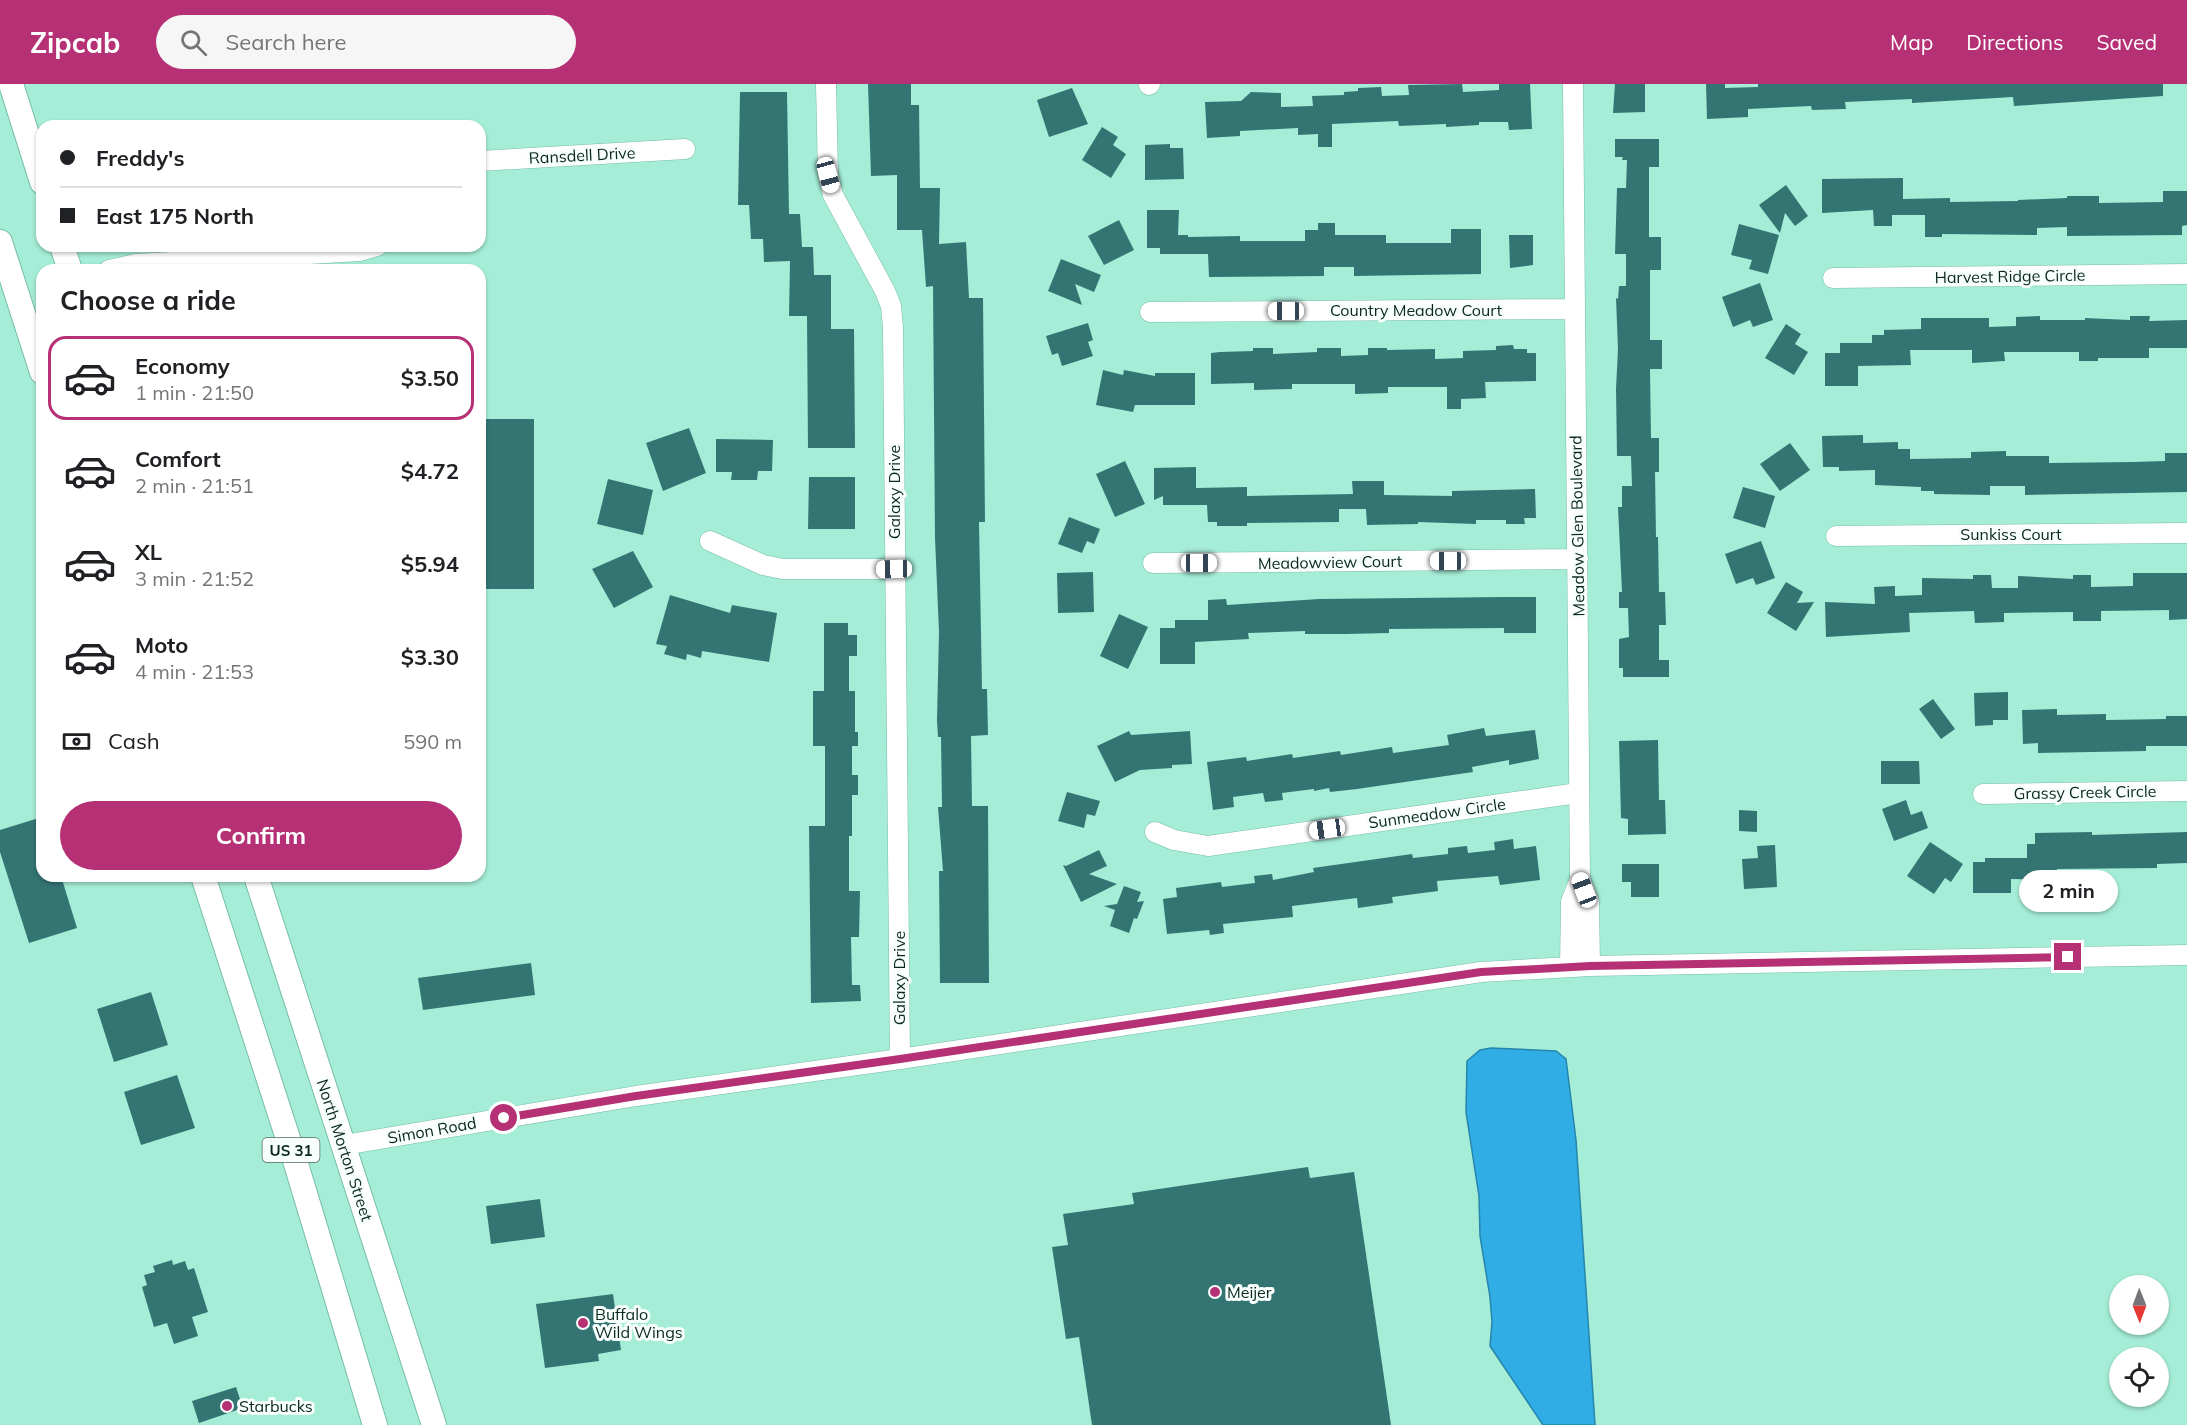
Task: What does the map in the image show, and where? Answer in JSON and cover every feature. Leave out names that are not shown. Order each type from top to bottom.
[{"type":"main road","points":[[11,84],[36,163]]},
{"type":"main road","points":[[0,242],[36,353]]},
{"type":"main road","name":"US 31","points":[[205,882],[293,1154],[375,1425]]},
{"type":"main road","name":"North Morton Street","points":[[258,882],[434,1425]]},
{"type":"street","name":"Galaxy Drive","points":[[826,84],[828,175],[833,195],[891,306],[900,1059]]},
{"type":"street","name":"Meadow Glen Boulevard","points":[[1573,84],[1578,793],[1580,879],[1589,902],[1590,966]]},
{"type":"street","name":"Ransdell Drive","points":[[486,161],[685,148]]},
{"type":"street","points":[[136,264],[360,252]]},
{"type":"street","name":"Harvest Ridge Circle","points":[[1833,278],[2187,274]]},
{"type":"street","name":"Country Meadow Court","points":[[1150,312],[1574,309]]},
{"type":"street","name":"Sunkiss Court","points":[[1836,536],[2187,533]]},
{"type":"street","points":[[710,541],[763,565],[783,569],[894,569]]},
{"type":"street","name":"Meadowview Court","points":[[1153,563],[1578,559]]},
{"type":"street","name":"Grassy Creek Circle","points":[[1983,794],[2187,791]]},
{"type":"street","name":"Sunmeadow Circle","points":[[1155,832],[1174,840],[1208,846],[1578,793]]},
{"type":"street","points":[[1570,967],[1571,902],[1580,879]]},
{"type":"street","name":"Simon Road","points":[[344,1145],[636,1096],[1481,972],[1590,966],[2187,955]]},
{"type":"water","points":[[1491,1048],[1556,1051],[1566,1059],[1576,1140],[1595,1425],[1543,1425],[1490,1346],[1492,1322],[1490,1297],[1480,1236],[1479,1196],[1466,1112],[1467,1061],[1480,1050]]},
{"type":"building","points":[[868,84],[911,84],[911,105],[919,105],[920,188],[940,188],[939,244],[966,242],[969,298],[983,298],[985,522],[979,522],[982,689],[987,689],[988,735],[971,736],[972,806],[988,806],[989,983],[940,983],[939,871],[943,871],[938,807],[942,807],[941,737],[938,737],[937,720],[939,632],[935,538],[933,286],[926,287],[922,230],[897,230],[897,175],[871,176]]},
{"type":"building","points":[[1462,84],[1463,92],[1499,90],[1499,84],[1530,84],[1532,129],[1509,130],[1508,122],[1479,122],[1479,125],[1446,127],[1446,124],[1399,126],[1398,121],[1332,124],[1332,147],[1318,147],[1318,134],[1298,135],[1298,128],[1240,131],[1240,136],[1207,138],[1205,102],[1241,101],[1251,92],[1281,93],[1281,107],[1313,106],[1312,96],[1344,95],[1344,92],[1358,91],[1358,88],[1381,87],[1382,96],[1409,95],[1408,85]]},
{"type":"building","points":[[1615,84],[1645,84],[1645,112],[1613,113]]},
{"type":"building","points":[[1706,84],[1725,84],[1725,88],[1758,87],[1758,84],[2163,84],[2163,96],[2014,106],[2013,97],[1912,103],[1912,99],[1845,102],[1846,109],[1812,110],[1811,106],[1748,109],[1748,117],[1707,119]]},
{"type":"building","points":[[1072,88],[1088,124],[1049,137],[1037,100]]},
{"type":"building","points":[[740,92],[787,92],[789,214],[800,214],[802,247],[813,247],[814,275],[831,275],[831,329],[854,329],[855,448],[808,448],[807,316],[789,316],[790,261],[764,262],[763,239],[751,239],[749,205],[738,205]]},
{"type":"building","points":[[1102,127],[1118,137],[1113,145],[1126,154],[1111,178],[1082,160]]},
{"type":"building","points":[[1615,139],[1659,139],[1659,167],[1649,167],[1649,237],[1661,237],[1661,270],[1650,270],[1650,340],[1662,340],[1662,369],[1650,369],[1651,438],[1659,438],[1659,472],[1655,472],[1656,537],[1658,537],[1659,592],[1665,592],[1666,625],[1659,625],[1659,660],[1669,660],[1669,677],[1623,677],[1623,668],[1619,668],[1619,639],[1629,637],[1628,608],[1619,608],[1619,592],[1622,592],[1618,507],[1622,507],[1622,486],[1632,486],[1631,456],[1617,456],[1616,298],[1618,299],[1619,286],[1626,286],[1626,254],[1615,254],[1617,188],[1626,188],[1627,160],[1622,160],[1623,157],[1615,157]]},
{"type":"building","points":[[1170,144],[1170,148],[1183,148],[1184,179],[1145,180],[1145,145]]},
{"type":"building","points":[[1903,178],[1903,199],[1950,198],[1950,202],[2099,196],[2099,203],[2163,202],[2163,191],[2187,191],[2187,225],[2182,226],[2182,235],[2067,236],[2067,227],[2037,228],[2037,235],[1942,234],[1942,237],[1925,237],[1925,215],[1892,215],[1892,226],[1874,226],[1873,210],[1822,213],[1822,179]]},
{"type":"building","points":[[1786,185],[1808,216],[1795,226],[1785,213],[1780,233],[1759,205]]},
{"type":"building","points":[[1147,210],[1179,210],[1178,235],[1188,235],[1188,237],[1240,236],[1240,241],[1305,241],[1305,230],[1318,230],[1318,223],[1335,223],[1335,235],[1386,235],[1386,243],[1451,243],[1451,229],[1481,229],[1481,274],[1354,276],[1354,267],[1324,267],[1324,276],[1209,277],[1208,254],[1160,254],[1160,248],[1147,248]]},
{"type":"building","points":[[1119,220],[1134,250],[1104,265],[1088,236]]},
{"type":"building","points":[[1739,224],[1779,235],[1768,274],[1749,269],[1752,260],[1731,255]]},
{"type":"building","points":[[1509,235],[1533,235],[1533,265],[1510,268]]},
{"type":"building","points":[[1061,259],[1101,275],[1094,292],[1075,284],[1082,305],[1048,291]]},
{"type":"building","points":[[1760,283],[1773,320],[1753,327],[1750,320],[1733,327],[1722,297]]},
{"type":"building","points":[[2040,316],[2040,320],[2085,320],[2085,318],[2130,320],[2130,316],[2150,316],[2149,321],[2187,320],[2187,348],[2149,348],[2149,358],[2098,358],[2098,361],[2079,361],[2079,352],[2004,352],[2005,361],[1972,363],[1972,350],[1910,350],[1911,365],[1858,366],[1858,386],[1825,386],[1825,353],[1840,353],[1840,343],[1872,343],[1872,335],[1884,335],[1884,330],[1921,329],[1921,318],[1989,318],[1989,327],[2016,326],[2016,317]]},
{"type":"building","points":[[1088,323],[1093,340],[1088,342],[1093,356],[1062,366],[1058,353],[1052,355],[1046,336]]},
{"type":"building","points":[[1786,324],[1801,334],[1795,344],[1808,352],[1794,375],[1765,358]]},
{"type":"building","points":[[1513,345],[1514,349],[1527,349],[1527,353],[1536,353],[1536,381],[1485,382],[1486,398],[1461,399],[1461,409],[1447,409],[1447,387],[1388,387],[1388,393],[1355,394],[1355,384],[1292,384],[1292,389],[1254,390],[1254,383],[1211,384],[1211,353],[1273,348],[1273,354],[1317,352],[1317,348],[1341,348],[1341,356],[1368,355],[1368,348],[1435,349],[1435,359],[1463,358],[1463,351],[1496,350],[1496,346]]},
{"type":"building","points":[[1103,370],[1123,375],[1124,370],[1155,376],[1155,373],[1195,373],[1195,405],[1135,405],[1133,412],[1096,405]]},
{"type":"building","points":[[486,419],[534,419],[534,589],[486,589]]},
{"type":"building","points":[[689,428],[706,473],[663,491],[646,443]]},
{"type":"building","points":[[1863,435],[1863,443],[1898,442],[1898,449],[1910,449],[1910,459],[1971,458],[1971,452],[2006,451],[2006,456],[2049,456],[2049,463],[2133,462],[2165,461],[2165,453],[2187,453],[2187,492],[2025,495],[2025,486],[1990,486],[1990,495],[1934,494],[1934,491],[1921,491],[1921,487],[1875,485],[1875,470],[1839,471],[1839,467],[1823,467],[1822,436]]},
{"type":"building","points":[[716,439],[773,440],[772,471],[758,471],[757,480],[731,480],[732,472],[716,472]]},
{"type":"building","points":[[1790,443],[1810,470],[1780,491],[1760,464]]},
{"type":"building","points":[[1125,461],[1145,504],[1115,517],[1096,474]]},
{"type":"building","points":[[1196,467],[1196,488],[1247,487],[1247,496],[1353,494],[1352,481],[1384,481],[1384,495],[1452,496],[1452,491],[1535,489],[1536,518],[1524,518],[1525,524],[1506,524],[1506,520],[1476,520],[1476,524],[1418,522],[1418,524],[1367,525],[1366,509],[1339,509],[1339,522],[1247,523],[1247,526],[1217,526],[1217,522],[1208,522],[1207,505],[1163,505],[1163,496],[1154,500],[1154,468]]},
{"type":"building","points":[[809,477],[855,477],[855,529],[808,529]]},
{"type":"building","points":[[608,479],[653,490],[643,535],[597,524]]},
{"type":"building","points":[[1743,487],[1775,496],[1765,528],[1733,518]]},
{"type":"building","points":[[1069,517],[1100,529],[1094,544],[1087,541],[1082,553],[1058,544]]},
{"type":"building","points":[[1761,541],[1775,578],[1756,585],[1753,578],[1736,584],[1725,554]]},
{"type":"building","points":[[633,551],[653,587],[614,608],[592,569]]},
{"type":"building","points":[[1093,572],[1094,612],[1058,613],[1057,573]]},
{"type":"building","points":[[2133,573],[2187,573],[2187,619],[2169,620],[2169,610],[2101,611],[2101,621],[2073,621],[2073,612],[2004,613],[2004,622],[1975,623],[1974,611],[1909,613],[1910,632],[1826,637],[1825,602],[1875,604],[1874,587],[1895,586],[1895,596],[1922,595],[1922,578],[1973,579],[1973,575],[1991,575],[1992,588],[2018,588],[2018,576],[2073,579],[2073,575],[2091,575],[2091,587],[2133,586]]},
{"type":"building","points":[[1786,582],[1803,592],[1797,603],[1814,602],[1796,631],[1767,613]]},
{"type":"building","points":[[670,595],[730,613],[732,605],[777,613],[769,662],[702,651],[701,658],[687,654],[686,660],[664,654],[667,646],[656,644]]},
{"type":"building","points":[[1536,597],[1536,633],[1504,633],[1504,628],[1389,629],[1389,633],[1346,634],[1305,634],[1305,631],[1248,633],[1249,639],[1195,642],[1195,664],[1160,664],[1160,628],[1175,628],[1175,620],[1208,620],[1208,600],[1226,599],[1227,605],[1319,599]]},
{"type":"building","points":[[1119,614],[1148,627],[1128,669],[1100,656]]},
{"type":"building","points":[[824,623],[848,623],[848,635],[857,635],[857,656],[849,656],[849,691],[855,691],[855,732],[858,732],[858,746],[852,746],[852,775],[858,775],[858,795],[852,795],[849,891],[860,891],[859,937],[851,937],[852,985],[860,985],[861,1001],[811,1003],[809,826],[825,826],[825,746],[813,746],[813,691],[824,691]]},
{"type":"building","points":[[2008,692],[2008,720],[1993,720],[1993,725],[1975,726],[1974,693]]},
{"type":"building","points":[[1933,699],[1955,729],[1941,739],[1919,709]]},
{"type":"building","points":[[2057,709],[2057,715],[2106,714],[2106,720],[2166,719],[2166,716],[2187,716],[2187,746],[2146,746],[2146,751],[2038,753],[2038,743],[2023,744],[2022,710]]},
{"type":"building","points":[[1484,728],[1486,736],[1535,730],[1539,759],[1509,765],[1509,760],[1472,767],[1473,772],[1357,789],[1330,792],[1329,788],[1282,793],[1283,800],[1265,802],[1263,793],[1233,797],[1234,807],[1213,810],[1207,762],[1246,757],[1247,761],[1292,754],[1293,758],[1340,751],[1341,755],[1392,747],[1393,753],[1449,745],[1447,735]]},
{"type":"building","points":[[1129,731],[1131,735],[1190,731],[1192,764],[1140,770],[1115,782],[1097,746]]},
{"type":"building","points":[[1658,740],[1659,800],[1665,800],[1666,834],[1628,835],[1628,819],[1621,818],[1619,741]]},
{"type":"building","points":[[1881,761],[1919,761],[1920,784],[1881,784]]},
{"type":"building","points":[[1067,792],[1100,801],[1095,816],[1087,814],[1084,828],[1058,821]]},
{"type":"building","points":[[1906,800],[1911,815],[1922,811],[1928,828],[1894,841],[1882,809]]},
{"type":"building","points":[[1739,810],[1757,811],[1757,832],[1739,831]]},
{"type":"building","points":[[36,819],[36,882],[63,882],[77,928],[29,943],[0,852],[0,830]]},
{"type":"building","points":[[2092,832],[2092,835],[2187,832],[2187,863],[2157,864],[2157,868],[2057,869],[2057,880],[2011,879],[2011,893],[1973,893],[1973,862],[1985,862],[1985,858],[2027,858],[2027,844],[2035,844],[2035,833]]},
{"type":"building","points":[[1513,839],[1514,849],[1536,846],[1540,880],[1500,885],[1498,876],[1437,881],[1438,891],[1392,897],[1393,903],[1358,908],[1357,898],[1292,906],[1293,917],[1223,924],[1224,933],[1210,935],[1209,930],[1167,934],[1163,899],[1177,897],[1176,888],[1221,882],[1222,887],[1255,883],[1254,876],[1272,874],[1273,880],[1314,872],[1313,868],[1412,854],[1413,858],[1448,854],[1448,848],[1467,846],[1468,853],[1495,850],[1494,842]]},
{"type":"building","points":[[1930,842],[1963,864],[1951,882],[1945,878],[1934,894],[1907,876]]},
{"type":"building","points":[[1775,845],[1777,887],[1744,889],[1742,859],[1758,858],[1757,846]]},
{"type":"building","points":[[1099,850],[1107,866],[1089,874],[1117,884],[1081,902],[1063,865],[1066,866]]},
{"type":"building","points":[[1622,864],[1659,864],[1659,897],[1631,897],[1631,882],[1622,882]]},
{"type":"building","points":[[1124,886],[1141,892],[1137,902],[1144,901],[1137,919],[1134,918],[1129,933],[1110,926],[1115,910],[1104,906],[1117,904]]},
{"type":"building","points":[[531,963],[535,995],[423,1010],[418,978]]},
{"type":"building","points":[[151,992],[168,1045],[114,1062],[97,1009]]},
{"type":"building","points":[[177,1075],[195,1128],[141,1145],[124,1092]]},
{"type":"building","name":"Meijer","points":[[1308,1167],[1310,1178],[1354,1172],[1391,1425],[1092,1425],[1079,1337],[1066,1339],[1052,1247],[1068,1245],[1063,1214],[1134,1204],[1132,1193]]},
{"type":"building","points":[[540,1199],[545,1237],[491,1244],[486,1206]]},
{"type":"building","points":[[172,1260],[173,1265],[185,1261],[188,1270],[194,1268],[208,1312],[192,1317],[198,1336],[174,1344],[167,1323],[154,1327],[142,1287],[147,1285],[144,1275],[155,1272],[153,1266]]},
{"type":"building","points":[[613,1294],[621,1350],[598,1354],[599,1361],[545,1368],[536,1304]]},
{"type":"building","points":[[236,1387],[243,1408],[199,1423],[192,1401]]},
{"type":"place","name":"Meijer","points":[[1215,1292]]},
{"type":"place","name":"Buffalo Wild Wings","points":[[583,1323]]},
{"type":"place","name":"Starbucks","points":[[227,1406]]},
{"type":"route","points":[[504,1118],[636,1096],[1481,972],[1590,966],[2068,957]]}]
